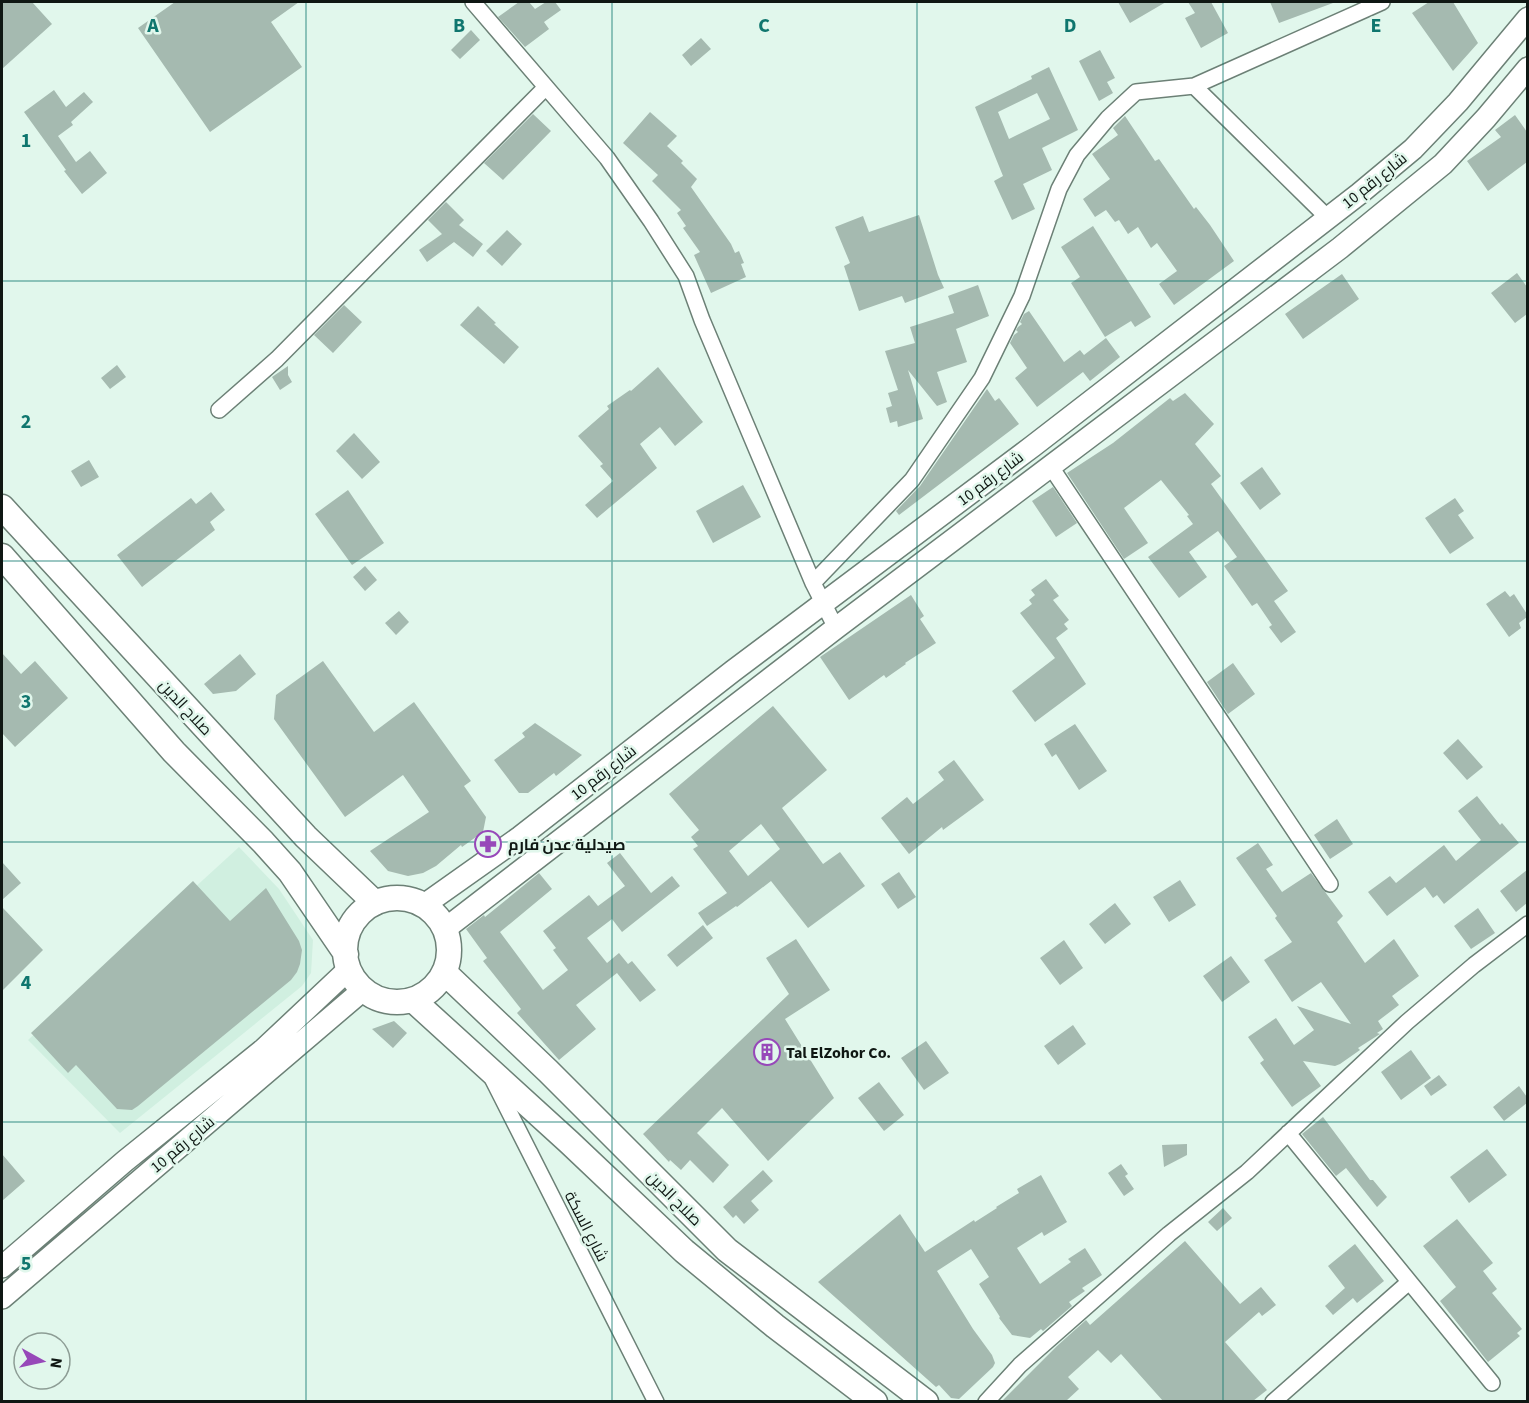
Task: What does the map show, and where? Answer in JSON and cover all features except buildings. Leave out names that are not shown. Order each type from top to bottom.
[{"type":"highway","name":"صلاح الدين","points":[[2,507],[298,828],[375,903]]},
{"type":"highway","points":[[2,556],[174,752],[290,872],[363,990],[378,999],[396,1003],[413,1000],[429,992],[441,980],[448,963],[449,946],[445,929],[424,905],[408,899],[391,899],[375,903],[352,925],[347,939],[347,961]]},
{"type":"highway","name":"صلاح الدين","points":[[444,972],[548,1071],[727,1250],[926,1401]]},
{"type":"highway","name":"صلاح الدين","points":[[413,1000],[569,1142],[684,1251],[775,1326],[875,1401]]},
{"type":"main road","name":"شارع رقم 10","points":[[424,905],[520,837],[822,603],[1032,446],[1328,218],[1413,149],[1458,102],[1527,18]]},
{"type":"main road","name":"شارع رقم 10","points":[[445,929],[836,628],[1051,468],[1415,189],[1443,164],[1486,118],[1527,68]]},
{"type":"main road","name":"شارع رقم 10","points":[[2,1267],[125,1161],[264,1049],[347,961]]},
{"type":"main road","name":"شارع رقم 10","points":[[2,1298],[363,990]]},
{"type":"street","points":[[473,2],[607,158],[686,276],[702,320],[813,583],[836,628]]},
{"type":"street","points":[[813,583],[912,480],[982,378],[1022,297],[1059,189],[1077,155],[1108,118],[1136,92],[1194,86],[1382,2]]},
{"type":"street","points":[[1194,86],[1328,218]]},
{"type":"street","points":[[219,410],[277,359],[546,87]]},
{"type":"street","points":[[1051,468],[1330,884]]},
{"type":"street","points":[[987,1401],[1020,1365],[1168,1234],[1247,1172],[1407,1022],[1527,924]]},
{"type":"street","name":"شارع السكة","points":[[486,1066],[656,1401]]},
{"type":"street","points":[[1288,1133],[1492,1383]]},
{"type":"street","points":[[1273,1401],[1409,1282]]},
{"type":"shaded area","points":[[239,847],[279,889],[313,940],[311,973],[302,986],[120,1133],[28,1040]]},
{"type":"place","name":"صيدلية عدن فارم","points":[[488,844]]},
{"type":"place","name":"Tal ElZohor Co.","points":[[767,1052]]}]
